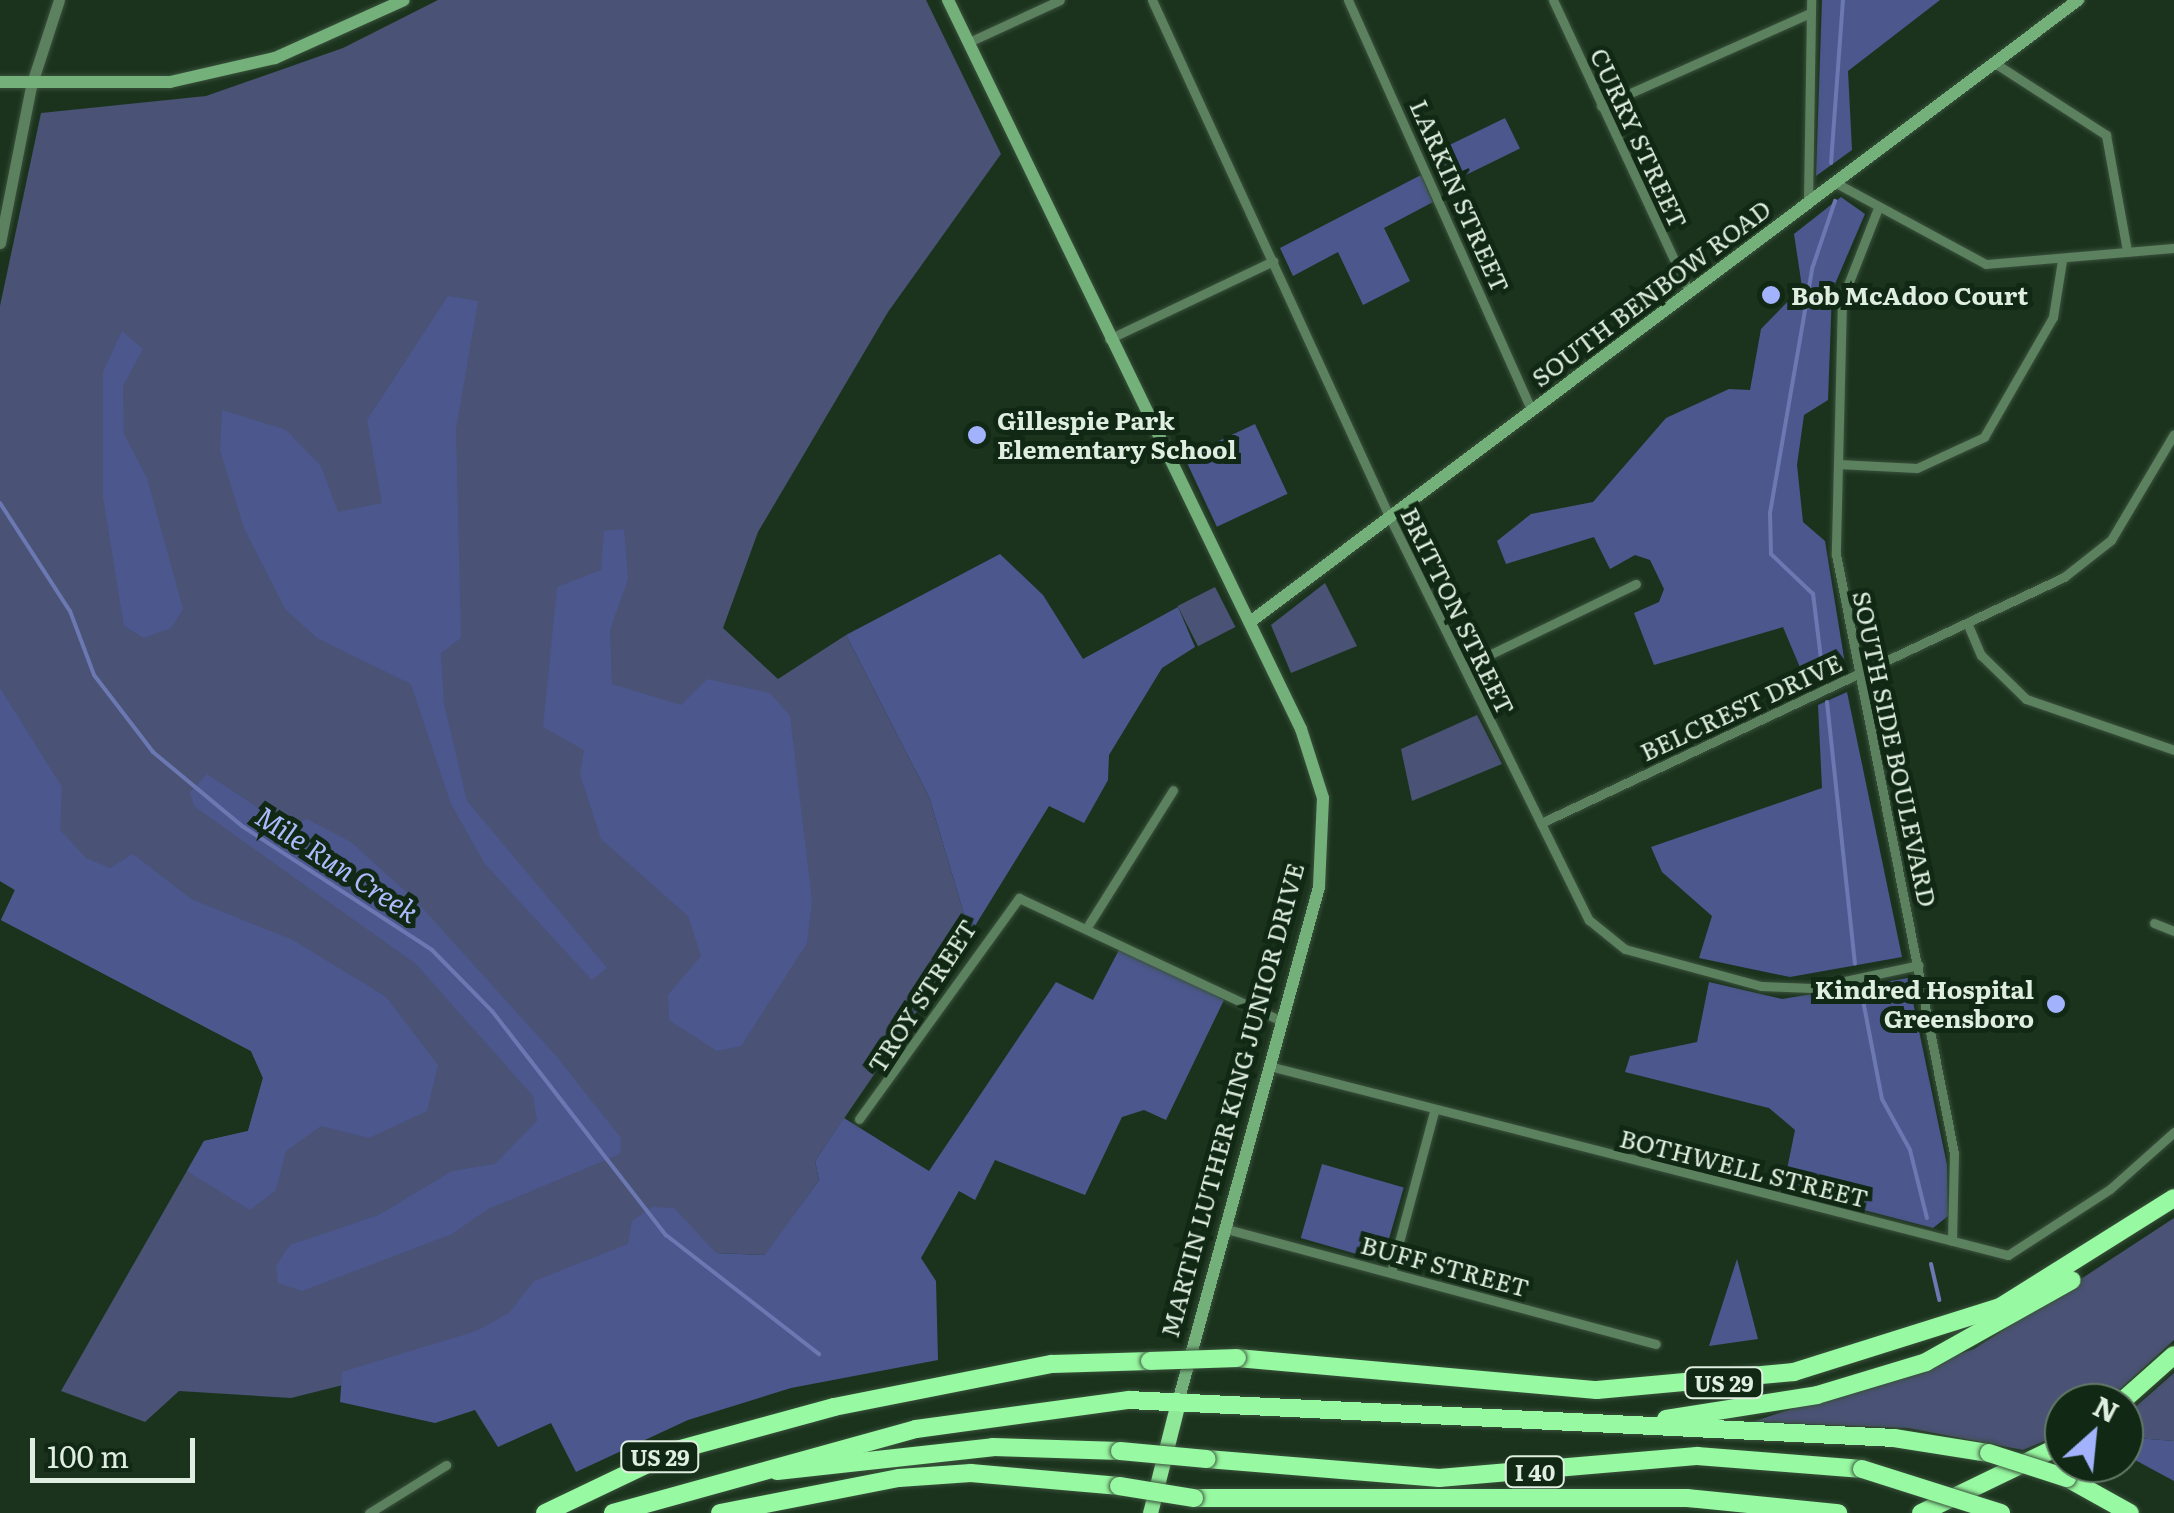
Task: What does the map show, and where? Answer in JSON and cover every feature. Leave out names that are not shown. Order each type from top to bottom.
[{"type":"highway","name":"US 29","points":[[545,1513],[677,1450],[834,1407],[1052,1364],[1237,1358],[1613,1391],[1794,1372],[2000,1307],[2172,1199]]},
{"type":"highway","points":[[1541,1420],[1738,1410],[1912,1367],[2038,1302],[2172,1199]]},
{"type":"highway","points":[[2142,1383],[2174,1354]]},
{"type":"highway","points":[[709,1480],[1028,1409],[1178,1402],[1894,1438],[1989,1454],[2067,1478],[2130,1513]]},
{"type":"highway","name":"MARTIN LUTHER KING JUNIOR DRIVE","points":[[1150,1513],[1178,1402]]},
{"type":"highway","name":"I 40","points":[[613,1513],[709,1480],[993,1447],[1120,1451],[1439,1478],[1697,1456],[1862,1469],[2001,1513]]},
{"type":"highway","points":[[1921,1513],[2044,1454]]},
{"type":"highway","name":"I 40","points":[[720,1513],[898,1478],[971,1473],[1119,1486],[1194,1498],[1687,1498],[1833,1512]]},
{"type":"highway","points":[[1194,1498],[1268,1513]]},
{"type":"main road","points":[[0,82],[108,88],[205,74],[274,58],[404,0]]},
{"type":"main road","name":"MARTIN LUTHER KING JUNIOR DRIVE","points":[[948,0],[1311,753],[1326,830],[1281,1022],[1178,1402]]},
{"type":"main road","name":"SOUTH BENBOW ROAD","points":[[1250,622],[2078,0]]},
{"type":"street","points":[[0,242],[31,86],[59,0]]},
{"type":"street","points":[[969,42],[1060,0]]},
{"type":"street","name":"BRITTON STREET","points":[[1152,0],[1388,516],[1589,920],[1625,949],[1788,989],[1919,965]]},
{"type":"street","name":"LARKIN STREET","points":[[1348,0],[1530,410]]},
{"type":"street","name":"CURRY STREET","points":[[1553,0],[1689,292]]},
{"type":"street","points":[[1808,204],[1810,0]]},
{"type":"street","points":[[1601,106],[1810,13]]},
{"type":"street","points":[[1996,64],[2106,136],[2127,250]]},
{"type":"street","points":[[1836,183],[1986,264],[2174,248]]},
{"type":"street","name":"SOUTH SIDE BOULEVARD","points":[[1878,208],[1842,300],[1836,554],[1855,675],[1919,965],[1954,1153],[1952,1240]]},
{"type":"street","points":[[1838,464],[1917,468],[1984,438],[2053,317],[2062,260]]},
{"type":"street","points":[[1110,339],[1273,261]]},
{"type":"street","name":"BELCREST DRIVE","points":[[1541,823],[1968,625],[2098,555],[2174,434]]},
{"type":"street","points":[[1464,668],[1636,584]]},
{"type":"street","points":[[1968,625],[1981,656],[2026,699],[2174,750]]},
{"type":"street","points":[[1173,790],[1089,924],[1281,1022]]},
{"type":"street","name":"TROY STREET","points":[[859,1119],[1019,898],[1089,924]]},
{"type":"street","points":[[2154,923],[2174,930]]},
{"type":"street","name":"BOTHWELL STREET","points":[[1269,1066],[1434,1112],[1952,1240],[2022,1252],[2174,1132]]},
{"type":"street","points":[[1391,1272],[1434,1112]]},
{"type":"street","name":"BUFF STREET","points":[[1224,1228],[1656,1344]]},
{"type":"street","points":[[369,1513],[446,1465]]},
{"type":"shaded area","points":[[438,0],[926,0],[1001,154],[888,312],[758,532],[723,628],[778,679],[846,635],[929,797],[970,934],[815,1161],[819,1180],[766,1255],[716,1253],[495,1347],[291,1398],[179,1391],[145,1422],[61,1391],[204,1141],[248,1131],[263,1078],[251,1051],[1,920],[15,890],[0,881],[0,306],[41,113],[206,96],[343,48]]},
{"type":"shaded area","points":[[1822,0],[1940,0],[1848,71],[1852,150],[1816,176]]},
{"type":"shaded area","points":[[1505,118],[1520,149],[1448,184],[1433,153]]},
{"type":"shaded area","points":[[1421,175],[1433,202],[1384,228],[1410,281],[1363,305],[1338,252],[1293,276],[1280,248]]},
{"type":"shaded area","points":[[1841,197],[1865,214],[1832,291],[1828,400],[1804,415],[1797,465],[1803,522],[1825,541],[1845,664],[1807,684],[1783,627],[1654,665],[1634,613],[1659,602],[1664,589],[1650,560],[1635,555],[1610,569],[1594,537],[1506,564],[1497,541],[1531,514],[1593,502],[1666,418],[1729,389],[1750,390],[1761,329],[1802,287],[1794,234]]},
{"type":"shaded area","points":[[448,296],[478,301],[456,429],[461,638],[441,653],[444,704],[467,801],[607,968],[592,980],[485,864],[451,804],[411,684],[317,638],[285,609],[244,528],[220,450],[222,410],[286,430],[321,466],[338,512],[382,503],[367,420]]},
{"type":"shaded area","points":[[122,331],[143,349],[123,386],[124,434],[147,478],[183,609],[171,628],[144,638],[124,626],[103,497],[103,372]]},
{"type":"shaded area","points":[[1255,424],[1288,494],[1217,527],[1184,457]]},
{"type":"shaded area","points":[[624,529],[628,579],[610,630],[612,684],[681,705],[707,679],[770,693],[790,716],[812,901],[807,943],[741,1046],[717,1051],[669,1020],[668,995],[701,956],[688,916],[601,839],[580,774],[584,750],[543,727],[557,587],[601,570],[604,531]]},
{"type":"shaded area","points":[[1000,554],[1043,595],[1083,659],[1178,607],[1195,647],[1162,668],[1109,755],[1108,780],[1084,823],[1049,806],[970,934],[929,797],[846,635]]},
{"type":"shaded area","points":[[1325,583],[1357,646],[1291,673],[1271,625]]},
{"type":"shaded area","points":[[1215,587],[1235,627],[1198,646],[1178,606]]},
{"type":"shaded area","points":[[0,688],[62,787],[60,830],[86,858],[110,868],[133,854],[191,899],[293,940],[386,997],[438,1065],[427,1111],[369,1138],[321,1126],[286,1151],[276,1190],[250,1210],[187,1171],[204,1141],[248,1131],[263,1078],[251,1051],[1,920],[15,890],[0,881]]},
{"type":"shaded area","points":[[1847,692],[1902,957],[1790,977],[1699,958],[1712,916],[1662,872],[1651,847],[1822,788],[1818,705]]},
{"type":"shaded area","points":[[1477,715],[1502,764],[1412,801],[1401,749]]},
{"type":"shaded area","points":[[207,774],[287,827],[307,819],[351,842],[416,901],[556,1056],[621,1138],[620,1154],[488,1209],[452,1234],[302,1291],[278,1283],[276,1266],[290,1245],[379,1215],[452,1171],[495,1164],[537,1121],[533,1096],[416,964],[194,806],[190,792]]},
{"type":"shaded area","points":[[1121,946],[1224,1000],[1166,1120],[1144,1110],[1122,1117],[1085,1195],[995,1160],[975,1200],[959,1191],[921,1258],[936,1281],[938,1360],[791,1388],[688,1420],[576,1472],[551,1423],[498,1447],[475,1410],[435,1423],[340,1402],[342,1372],[476,1331],[509,1313],[534,1281],[628,1244],[632,1221],[652,1207],[674,1208],[716,1253],[765,1255],[819,1180],[815,1161],[844,1118],[929,1171],[1056,982],[1093,1000]]},
{"type":"shaded area","points":[[1908,978],[1947,1165],[1948,1216],[1933,1228],[1783,1189],[1795,1130],[1769,1108],[1625,1072],[1630,1056],[1697,1042],[1709,982],[1782,999]]},
{"type":"shaded area","points":[[1322,1164],[1404,1187],[1382,1261],[1301,1238]]},
{"type":"shaded area","points":[[2174,1218],[2174,1340],[2127,1383],[2044,1383],[2044,1441],[2023,1450],[1908,1428],[1752,1422],[1974,1349]]},
{"type":"shaded area","points":[[1737,1259],[1758,1339],[1709,1346]]},
{"type":"shaded area","points":[[2174,1373],[2174,1441],[2144,1439],[2144,1399]]},
{"type":"shaded area","points":[[2144,1439],[2174,1441],[2174,1481],[2144,1465]]},
{"type":"waterway","points":[[1831,163],[1843,0]]},
{"type":"waterway","points":[[1823,675],[1813,594],[1771,554],[1770,513],[1812,269],[1835,201]]},
{"type":"waterway","name":"Mile Run Creek","points":[[0,503],[70,611],[94,675],[153,752],[242,826],[432,950],[492,1011],[666,1235],[819,1354]]},
{"type":"waterway","points":[[1827,702],[1855,964]]},
{"type":"waterway","points":[[1861,990],[1882,1099],[1910,1150],[1927,1218]]},
{"type":"waterway","points":[[1931,1264],[1939,1300]]},
{"type":"place","name":"Bob McAdoo Court","points":[[1771,295]]},
{"type":"place","name":"Gillespie Park Elementary School","points":[[977,435]]},
{"type":"place","name":"Kindred Hospital Greensboro","points":[[2056,1004]]}]
